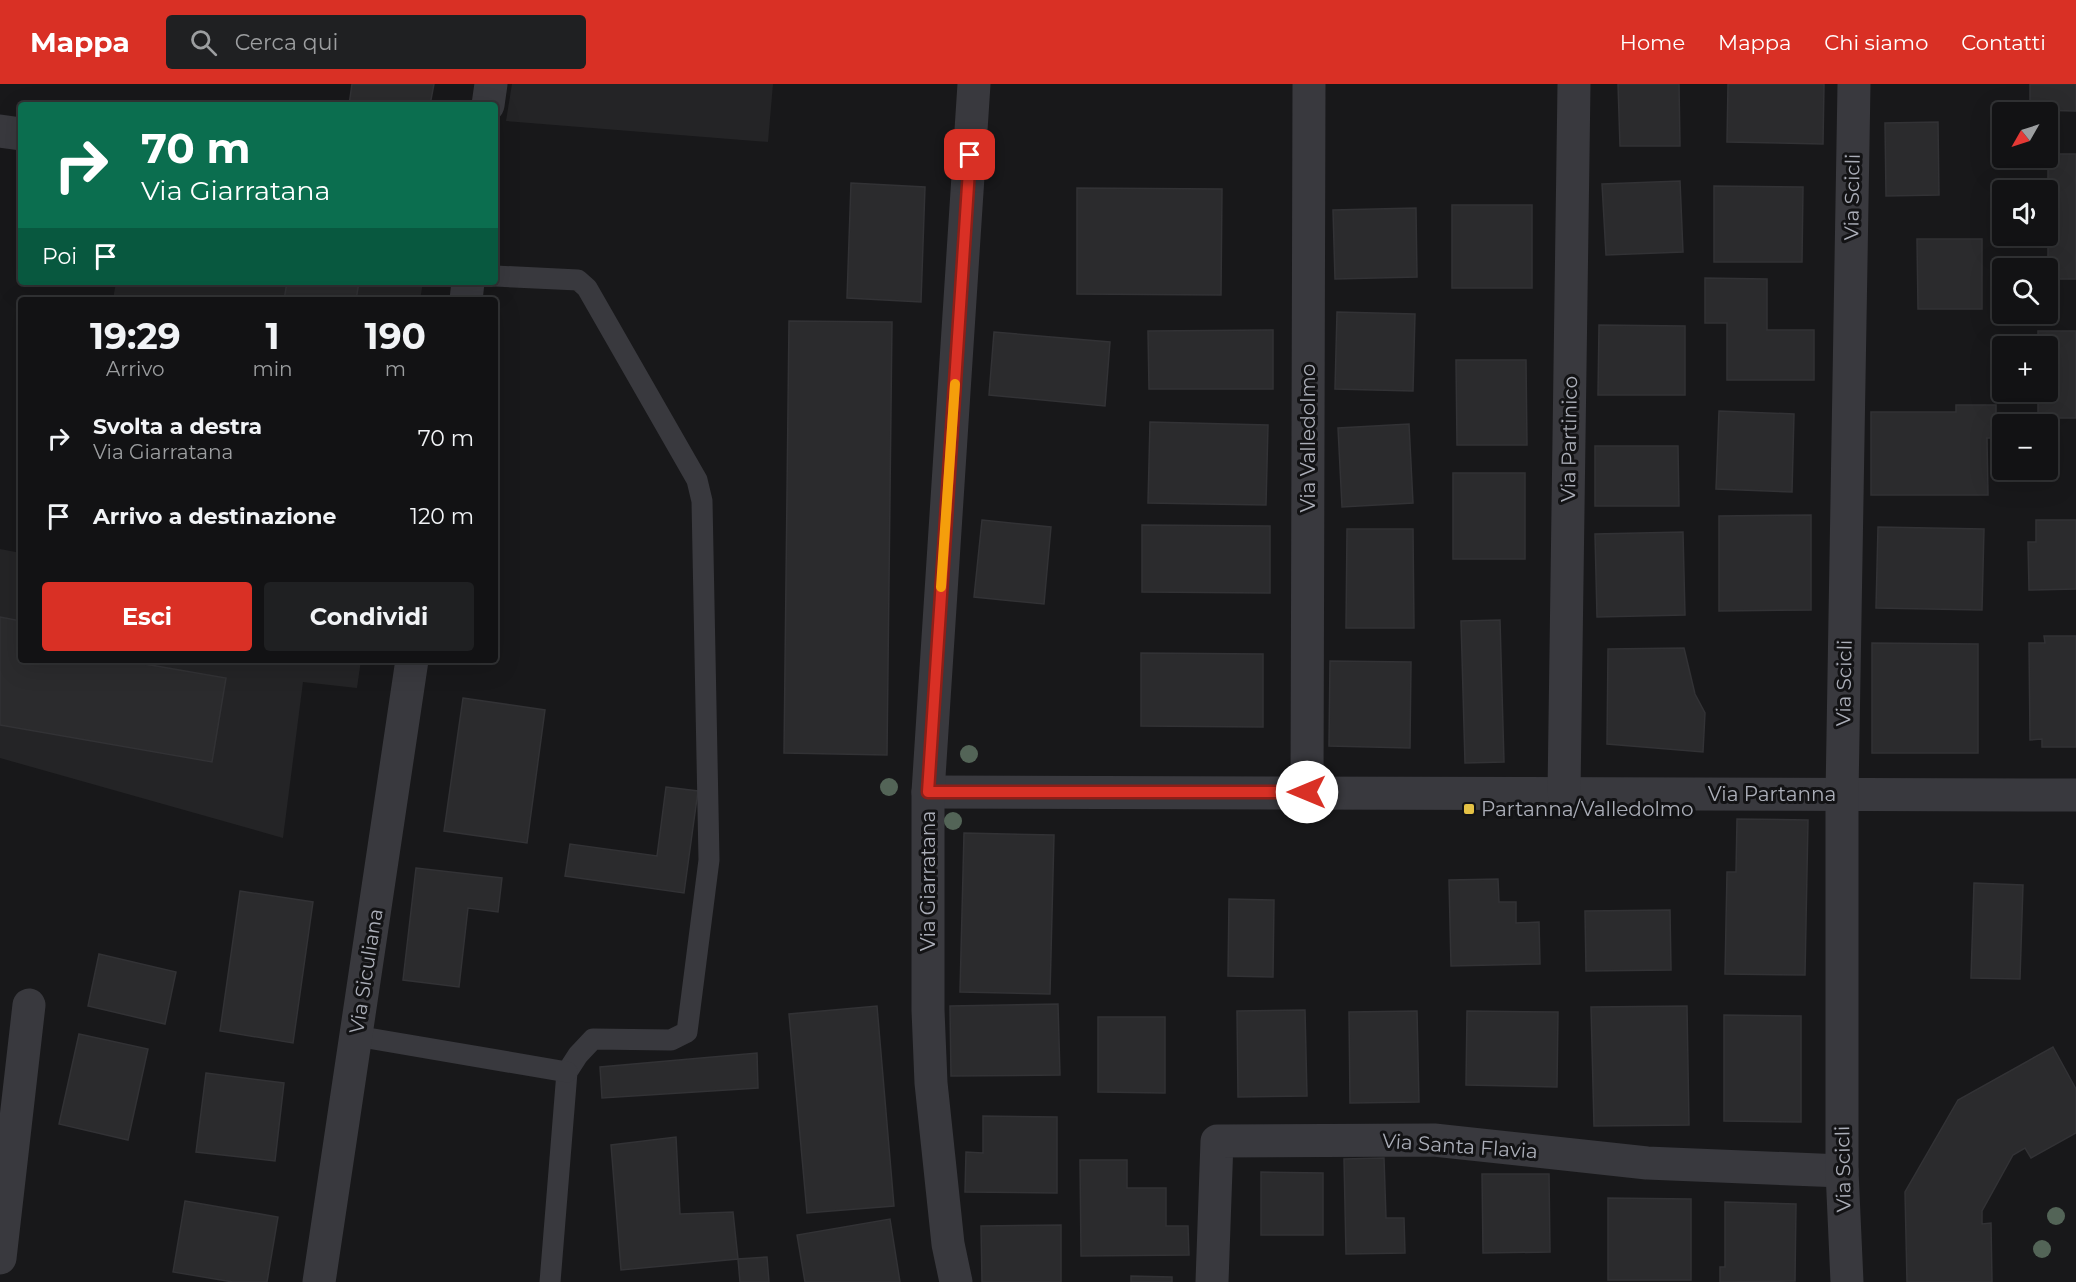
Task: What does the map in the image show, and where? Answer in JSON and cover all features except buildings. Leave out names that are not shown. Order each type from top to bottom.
[{"type":"street","points":[[488,102],[491,84]]},
{"type":"street","name":"Via Giarratana","points":[[956,1282],[946,1227],[931,1083],[928,1011],[928,792],[974,84]]},
{"type":"street","name":"Via Valledolmo","points":[[1307,792],[1309,84]]},
{"type":"street","name":"Via Partinico","points":[[1564,793],[1574,84]]},
{"type":"street","name":"Via Scicli","points":[[1847,1282],[1842,1171],[1842,795],[1854,84]]},
{"type":"street","points":[[0,131],[18,134]]},
{"type":"street","name":"Via Siculiana","points":[[320,1282],[412,663]]},
{"type":"street","name":"Via Partanna","points":[[928,792],[2076,795]]},
{"type":"street","points":[[0,1258],[29,1005]]},
{"type":"street","name":"Via Santa Flavia","points":[[1212,1282],[1217,1142],[1434,1140],[1647,1163],[1842,1171]]},
{"type":"lane","points":[[498,276],[578,280],[587,288],[697,480],[702,501],[709,860],[687,1032],[671,1040],[593,1039],[578,1055],[567,1072],[550,1282]]},
{"type":"lane","points":[[356,1036],[567,1072]]},
{"type":"shaded area","points":[[512,84],[773,84],[768,142],[506,121]]},
{"type":"shaded area","points":[[116,285],[422,285],[420,297],[114,297]]},
{"type":"shaded area","points":[[0,549],[18,552],[18,663],[361,663],[357,688],[303,682],[283,838],[0,758]]},
{"type":"slow traffic","points":[[941,587],[955,384]]},
{"type":"place","name":"Partanna/Valledolmo","points":[[1469,809]]},
{"type":"route","points":[[970,155],[928,792],[1307,792]]}]
